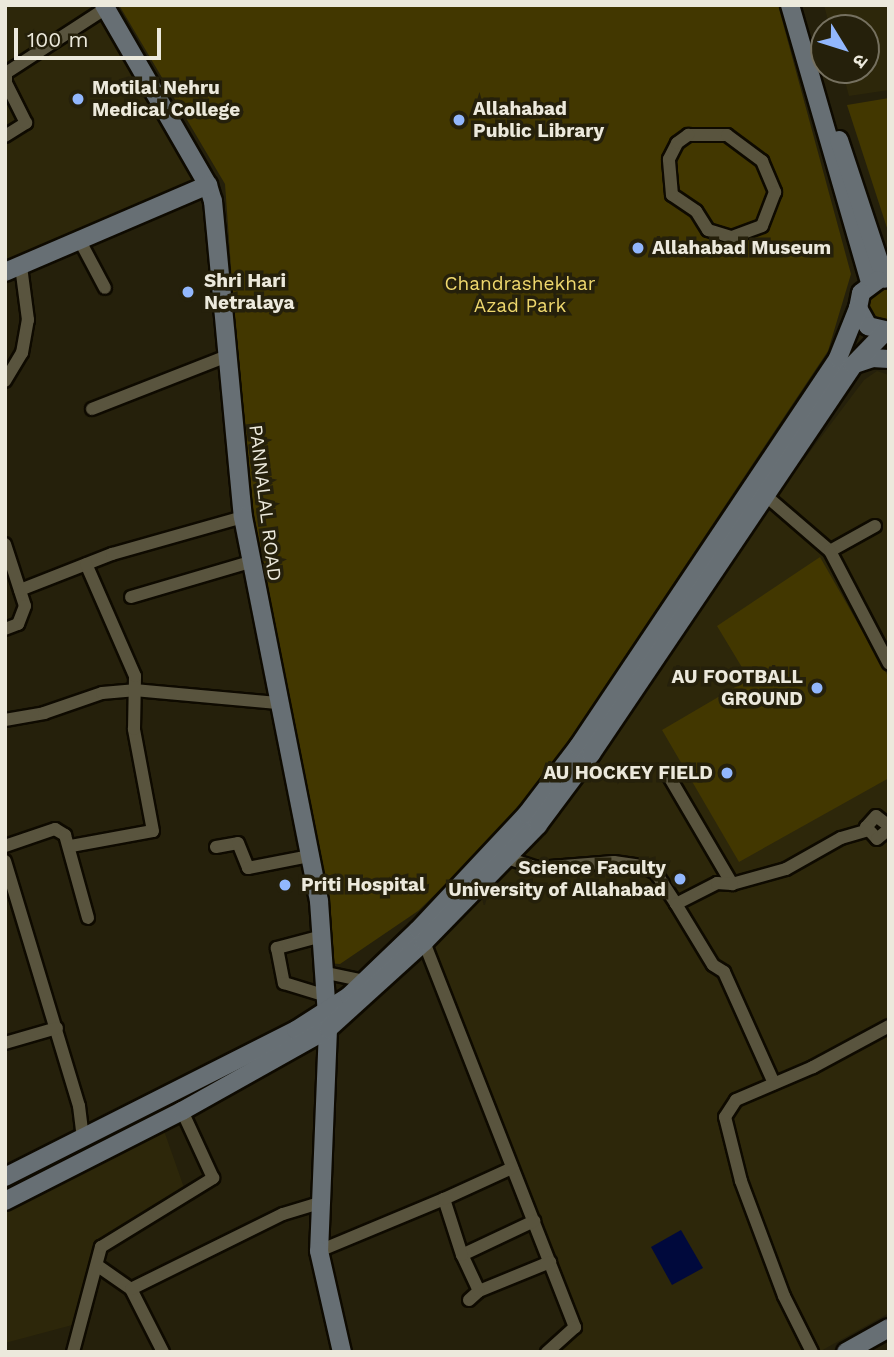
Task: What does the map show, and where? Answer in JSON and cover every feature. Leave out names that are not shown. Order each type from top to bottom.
[{"type":"street","points":[[790,5],[881,280]]},
{"type":"street","points":[[802,5],[881,280]]},
{"type":"street","points":[[5,136],[26,123],[6,83],[6,73],[105,7]]},
{"type":"street","name":"PANNALAL ROAD","points":[[105,7],[208,185],[243,517],[322,936],[325,1012],[319,1251],[342,1352]]},
{"type":"street","points":[[688,135],[727,135],[762,161],[775,192],[762,226],[748,233],[731,237],[708,230],[696,211],[671,195],[669,159],[677,143],[688,135]]},
{"type":"street","points":[[5,381],[22,353],[28,320],[13,269],[208,185]]},
{"type":"street","points":[[870,237],[889,246]]},
{"type":"street","points":[[80,241],[104,288]]},
{"type":"street","points":[[373,983],[526,815],[578,747],[838,358],[859,308],[861,293],[881,280]]},
{"type":"street","points":[[5,1201],[182,1111],[325,1012],[373,983],[424,942],[507,858],[592,754],[853,365],[888,332],[868,326],[859,308]]},
{"type":"street","points":[[92,409],[227,356]]},
{"type":"street","points":[[853,365],[872,358],[889,359]]},
{"type":"street","points":[[765,495],[830,551],[889,664]]},
{"type":"street","points":[[20,590],[86,564],[243,517]]},
{"type":"street","points":[[830,551],[875,526]]},
{"type":"street","points":[[5,544],[20,590],[24,616],[5,629]]},
{"type":"street","points":[[131,597],[250,562]]},
{"type":"street","points":[[71,846],[153,831],[134,729],[135,676],[86,564]]},
{"type":"street","points":[[5,720],[44,713],[102,693],[134,690],[185,691],[277,703]]},
{"type":"street","points":[[667,773],[732,884]]},
{"type":"street","points":[[676,904],[717,883],[732,884],[786,869],[841,838],[866,831],[867,823],[877,816],[889,828]]},
{"type":"street","points":[[5,846],[55,829],[71,846],[88,918]]},
{"type":"street","points":[[216,847],[238,843],[248,868],[309,856]]},
{"type":"street","points":[[507,858],[537,868],[614,862],[642,866],[656,873],[713,965],[724,972],[774,1083]]},
{"type":"street","points":[[5,861],[57,1028],[83,1138]]},
{"type":"street","points":[[322,936],[277,948],[284,983],[325,1012]]},
{"type":"street","points":[[424,942],[575,1326],[547,1352]]},
{"type":"street","points":[[323,972],[373,983]]},
{"type":"street","points":[[5,1177],[325,1012]]},
{"type":"street","points":[[812,1352],[779,1283],[741,1181],[726,1124],[731,1104],[889,1026]]},
{"type":"street","points":[[5,1043],[57,1028]]},
{"type":"street","points":[[73,1352],[101,1247],[213,1178],[182,1111]]},
{"type":"street","points":[[319,1251],[512,1168]]},
{"type":"street","points":[[444,1199],[474,1295],[550,1262]]},
{"type":"street","points":[[131,1289],[283,1214],[319,1203]]},
{"type":"street","points":[[461,1255],[534,1221]]},
{"type":"street","points":[[98,1266],[131,1289],[162,1351]]},
{"type":"street","points":[[846,1352],[889,1328]]},
{"type":"shaded area","name":"Motilal Nehru Medical College","points":[[5,5],[92,5],[210,194],[5,262]]},
{"type":"shaded area","points":[[824,5],[889,5],[889,90],[849,96],[846,84],[880,84],[880,14],[826,14]]},
{"type":"shaded area","name":"Science Faculty University of Allahabad","points":[[877,371],[889,375],[889,1313],[819,1352],[546,1352],[578,1327],[580,1319],[550,1262],[414,937],[587,747],[864,380]]},
{"type":"shaded area","points":[[162,1125],[188,1199],[102,1244],[76,1324],[5,1343],[5,1210]]},
{"type":"shaded area","points":[[681,1230],[703,1268],[672,1285],[651,1247]]},
{"type":"green space","name":"Chandrashekhar Azad Park","points":[[119,5],[778,5],[851,274],[828,351],[539,785],[515,817],[418,911],[340,964],[326,963],[326,889],[251,547],[225,184]]},
{"type":"green space","points":[[889,98],[889,234],[847,105]]},
{"type":"green space","points":[[883,286],[889,286],[889,325],[877,323],[867,307],[869,298]]},
{"type":"green space","points":[[820,557],[889,678],[889,778],[739,862],[662,730],[749,679],[717,626]]},
{"type":"place","name":"Motilal Nehru Medical College","points":[[78,99]]},
{"type":"place","name":"Allahabad Public Library","points":[[459,120]]},
{"type":"place","name":"Allahabad Museum","points":[[638,248]]},
{"type":"place","name":"Shri Hari Netralaya","points":[[188,292]]},
{"type":"place","name":"AU FOOTBALL GROUND","points":[[817,688]]},
{"type":"place","name":"AU HOCKEY FIELD","points":[[727,773]]},
{"type":"place","name":"Science Faculty University of Allahabad","points":[[680,879]]},
{"type":"place","name":"Priti Hospital","points":[[285,885]]}]
